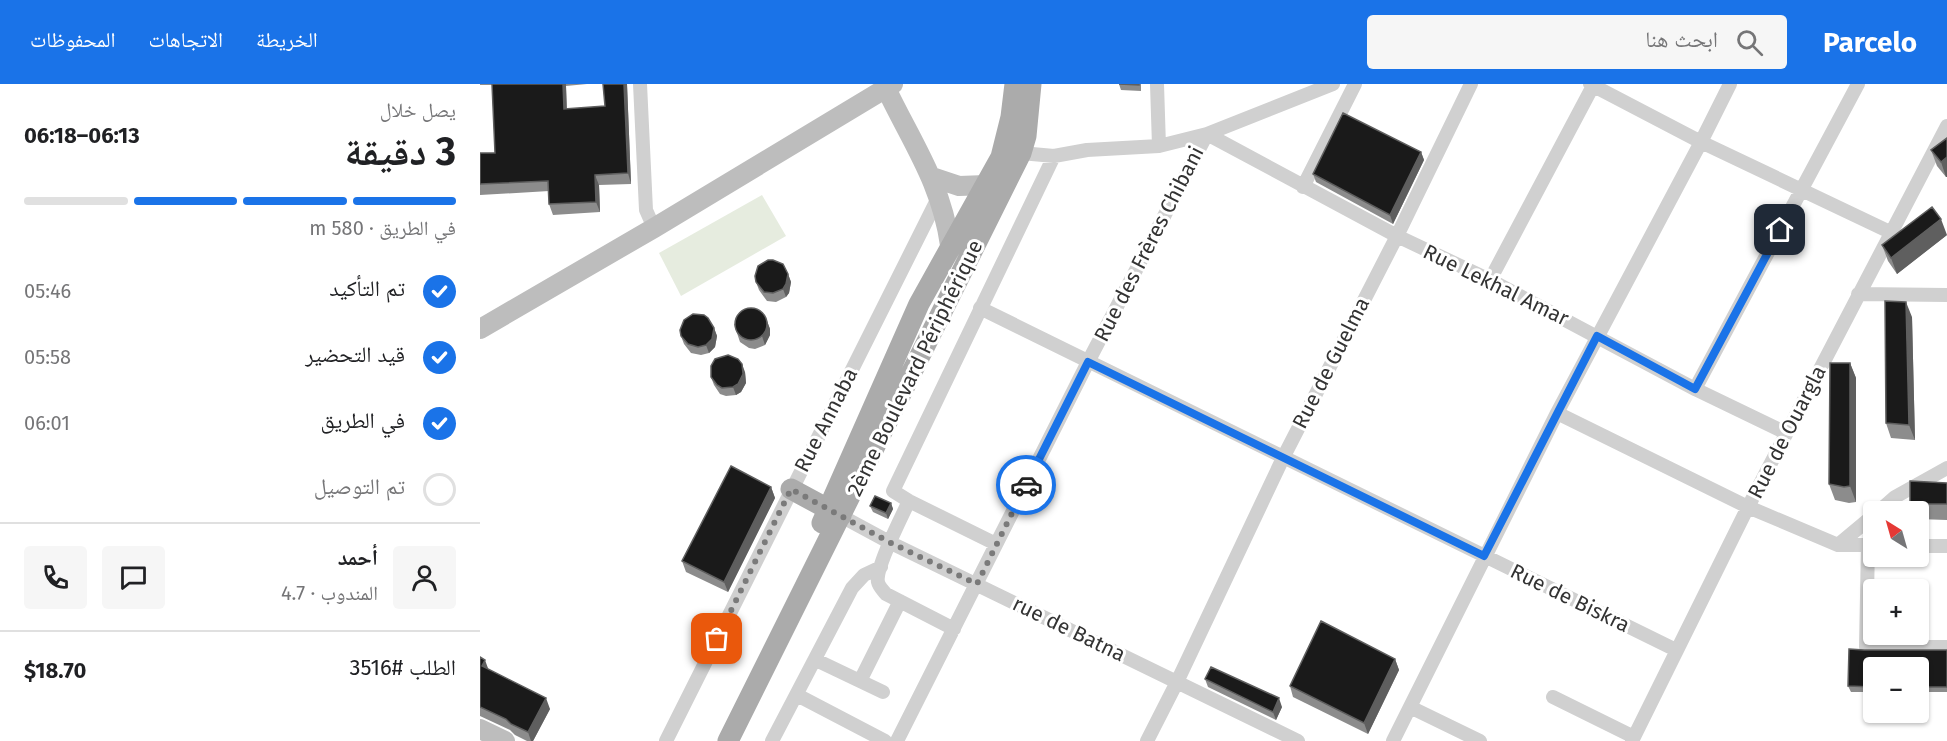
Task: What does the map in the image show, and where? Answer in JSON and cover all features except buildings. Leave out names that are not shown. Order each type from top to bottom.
[{"type":"main road","name":"2ème Boulevard Périphérique","points":[[728,741],[835,512],[919,303],[986,185],[1005,146],[1015,84]]},
{"type":"main road","name":"2ème Boulevard Périphérique","points":[[713,741],[835,512],[1021,153],[1026,135],[1031,84]]},
{"type":"main road","points":[[791,489],[835,512]]},
{"type":"street","points":[[640,84],[646,210],[654,228]]},
{"type":"street","points":[[1157,84],[1159,146]]},
{"type":"street","points":[[1021,153],[1054,156],[1087,150],[1159,146],[1207,134],[1333,84]]},
{"type":"street","points":[[1303,187],[1355,84]]},
{"type":"street","name":"Rue de Guelma","points":[[1147,741],[1282,458],[1397,236],[1471,84]]},
{"type":"street","points":[[1490,280],[1593,84],[1701,142],[1890,232]]},
{"type":"street","points":[[1393,741],[1557,413],[1730,84]]},
{"type":"street","points":[[1695,389],[1858,84]]},
{"type":"street","points":[[480,329],[654,228],[888,85],[932,177],[939,196],[950,245]]},
{"type":"street","name":"Rue de Ouargla","points":[[1633,739],[1748,507],[1947,126]]},
{"type":"street","name":"Rue Lekhal Amar","points":[[1207,134],[1397,236],[1490,280],[1695,389],[1786,433]]},
{"type":"street","name":"Rue des Frères Chibani","points":[[897,741],[1088,362],[1207,134]]},
{"type":"street","points":[[996,544],[893,491],[1054,156]]},
{"type":"street","points":[[932,177],[959,186],[986,185]]},
{"type":"street","name":"Rue Annaba","points":[[666,741],[939,196]]},
{"type":"street","points":[[1858,294],[1947,295]]},
{"type":"street","name":"Rue de Biskra","points":[[980,308],[1676,650]]},
{"type":"street","points":[[1557,413],[1748,507],[1838,545],[1863,545]]},
{"type":"street","points":[[1890,501],[1947,468]]},
{"type":"street","points":[[909,501],[880,567],[877,580],[880,588],[886,594],[954,629]]},
{"type":"street","name":"rue de Batna","points":[[835,512],[891,543],[1298,741]]},
{"type":"street","points":[[1838,545],[1863,524]]},
{"type":"street","points":[[1929,546],[1947,546]]},
{"type":"street","points":[[772,741],[852,588],[864,575],[880,567]]},
{"type":"street","points":[[1870,567],[1866,647],[1947,647]]},
{"type":"street","points":[[861,680],[900,601]]},
{"type":"street","points":[[816,660],[883,692]]},
{"type":"street","points":[[797,695],[885,741]]},
{"type":"street","points":[[1553,697],[1633,739]]},
{"type":"street","points":[[1410,707],[1480,741]]},
{"type":"street","points":[[480,729],[505,741]]},
{"type":"shaded area","points":[[762,195],[786,236],[681,296],[659,253]]},
{"type":"way so far","points":[[717,639],[791,489],[891,543],[977,584],[1026,485]]},
{"type":"route","points":[[1026,485],[1088,362],[1484,556],[1597,336],[1695,389],[1780,230]]}]
